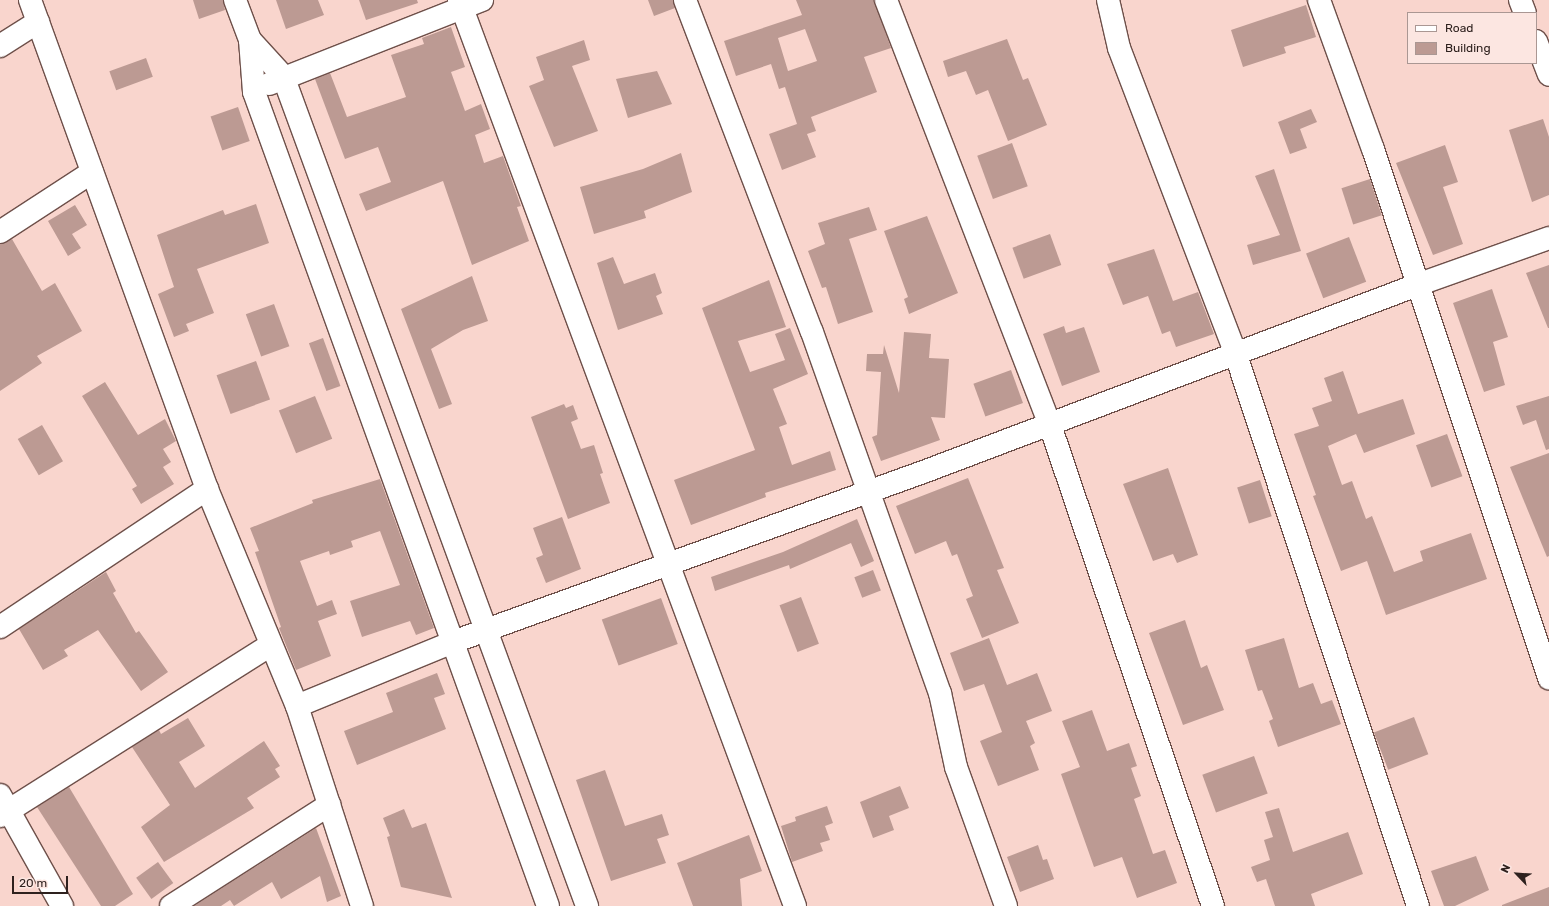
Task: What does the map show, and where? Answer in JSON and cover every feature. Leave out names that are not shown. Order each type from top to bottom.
[{"type":"street","points":[[30,0],[207,489],[270,645],[297,706],[362,906]]},
{"type":"street","points":[[235,0],[250,40],[254,92],[548,906]]},
{"type":"street","points":[[254,92],[283,76],[460,3],[482,0]]},
{"type":"street","points":[[685,0],[784,256],[940,693],[956,767],[1006,906]]},
{"type":"street","points":[[886,0],[1050,425],[1213,906]]},
{"type":"street","points":[[1108,0],[1119,48],[1236,355],[1418,906]]},
{"type":"street","points":[[1319,0],[1374,149],[1417,284],[1549,678]]},
{"type":"street","points":[[1520,0],[1525,12]]},
{"type":"street","points":[[460,3],[795,906]]},
{"type":"street","points":[[0,46],[38,22]]},
{"type":"street","points":[[250,40],[283,76],[587,906]]},
{"type":"street","points":[[1537,44],[1549,74]]},
{"type":"street","points":[[0,232],[92,172]]},
{"type":"street","points":[[297,706],[453,642],[1050,425],[1236,355],[1417,284],[1549,238]]},
{"type":"street","points":[[0,627],[207,489]]},
{"type":"street","points":[[62,906],[3,807],[270,645]]},
{"type":"street","points":[[171,906],[329,805]]},
{"type":"building","points":[[193,0],[223,0],[225,10],[199,19]]},
{"type":"building","points":[[276,0],[318,0],[324,15],[286,29]]},
{"type":"building","points":[[359,0],[417,0],[418,3],[366,20]]},
{"type":"building","points":[[648,0],[673,0],[675,8],[654,16]]},
{"type":"building","points":[[796,0],[874,0],[891,48],[864,57],[877,92],[811,117],[816,131],[807,134],[816,157],[782,170],[769,134],[797,124],[785,87],[779,89],[771,64],[736,76],[724,41],[802,15]],"holes":[[[805,29],[817,61],[788,71],[778,38]]]},
{"type":"building","points":[[1306,5],[1316,37],[1284,47],[1286,53],[1243,67],[1231,30]]},
{"type":"building","points":[[451,27],[465,67],[451,72],[465,111],[481,104],[490,129],[475,135],[484,163],[503,156],[521,206],[517,207],[529,241],[472,265],[443,181],[366,211],[359,194],[391,182],[378,147],[345,159],[315,79],[330,73],[347,117],[406,97],[391,55],[424,44],[422,38]]},
{"type":"building","points":[[1007,39],[1023,80],[1028,78],[1047,125],[1008,141],[988,90],[976,95],[966,71],[948,77],[943,61]]},
{"type":"building","points":[[584,40],[590,60],[572,66],[598,131],[554,147],[529,86],[544,80],[536,57]]},
{"type":"building","points":[[146,58],[153,77],[116,90],[109,71]]},
{"type":"building","points":[[657,71],[672,104],[628,118],[616,79]]},
{"type":"building","points":[[238,107],[250,141],[222,150],[211,116]]},
{"type":"building","points":[[1311,109],[1317,122],[1300,129],[1307,148],[1290,154],[1278,122]]},
{"type":"building","points":[[1543,119],[1549,137],[1549,195],[1532,202],[1509,130]]},
{"type":"building","points":[[1012,143],[1028,186],[993,199],[977,156]]},
{"type":"building","points":[[1445,145],[1458,182],[1443,187],[1463,244],[1433,255],[1396,163]]},
{"type":"building","points":[[681,153],[692,192],[644,211],[646,218],[594,234],[580,187],[643,169]]},
{"type":"building","points":[[1274,169],[1301,251],[1253,265],[1247,245],[1280,235],[1255,176]]},
{"type":"building","points":[[1370,179],[1382,215],[1353,224],[1341,188]]},
{"type":"building","points":[[256,204],[269,243],[197,269],[214,313],[186,324],[189,331],[174,337],[158,294],[174,287],[157,235],[223,210],[225,215]]},
{"type":"building","points":[[75,205],[87,225],[72,234],[81,248],[68,256],[48,221]]},
{"type":"building","points":[[869,207],[877,230],[849,239],[873,312],[838,324],[826,287],[822,288],[808,251],[825,244],[818,223]]},
{"type":"building","points":[[927,216],[958,293],[909,314],[904,299],[908,297],[884,231]]},
{"type":"building","points":[[1050,234],[1061,265],[1024,279],[1012,248]]},
{"type":"building","points":[[1349,237],[1366,282],[1323,298],[1306,253]]},
{"type":"building","points":[[12,239],[42,291],[55,283],[82,331],[37,356],[42,363],[0,391],[0,244]]},
{"type":"building","points":[[1154,249],[1173,301],[1198,292],[1214,334],[1176,347],[1170,331],[1162,334],[1148,296],[1123,305],[1107,264]]},
{"type":"building","points":[[613,257],[624,284],[655,273],[662,293],[656,296],[663,314],[618,330],[597,263]]},
{"type":"building","points":[[1549,265],[1549,328],[1548,328],[1526,273]]},
{"type":"building","points":[[472,276],[488,321],[463,330],[431,349],[452,404],[439,409],[401,309]]},
{"type":"building","points":[[769,280],[786,327],[738,341],[750,372],[785,360],[775,334],[790,328],[808,374],[773,389],[787,424],[779,427],[792,465],[830,451],[836,470],[765,493],[766,497],[691,525],[674,480],[755,450],[702,308]]},
{"type":"building","points":[[1492,289],[1508,337],[1493,342],[1505,385],[1484,392],[1453,303]]},
{"type":"building","points":[[274,304],[289,346],[261,357],[246,314]]},
{"type":"building","points":[[1064,326],[1066,333],[1084,327],[1100,372],[1062,386],[1043,334]]},
{"type":"building","points":[[904,332],[931,334],[929,358],[949,359],[945,418],[931,417],[940,440],[881,461],[872,437],[877,435],[881,372],[866,371],[867,354],[883,354],[884,345],[899,393]]},
{"type":"building","points":[[323,338],[340,386],[326,391],[309,343]]},
{"type":"building","points":[[256,361],[270,400],[231,414],[217,375]]},
{"type":"building","points":[[1011,370],[1023,403],[985,417],[973,384]]},
{"type":"building","points":[[1343,371],[1358,414],[1403,399],[1415,434],[1364,453],[1356,434],[1328,446],[1342,485],[1352,481],[1366,519],[1372,516],[1394,572],[1423,561],[1420,551],[1471,533],[1487,579],[1386,615],[1367,561],[1341,571],[1313,496],[1316,495],[1294,434],[1319,426],[1312,408],[1332,401],[1324,378]]},
{"type":"building","points":[[105,382],[138,435],[165,419],[176,441],[163,449],[171,462],[163,467],[174,484],[141,504],[132,489],[137,486],[82,396]]},
{"type":"building","points":[[315,396],[332,439],[296,453],[279,411]]},
{"type":"building","points":[[1549,396],[1549,449],[1546,450],[1536,420],[1523,425],[1516,406]]},
{"type":"building","points":[[564,404],[566,408],[573,405],[578,419],[571,422],[581,449],[594,445],[603,473],[600,474],[610,503],[568,519],[531,417]]},
{"type":"building","points":[[42,425],[63,461],[39,475],[18,439]]},
{"type":"building","points":[[1447,434],[1462,476],[1431,488],[1416,445]]},
{"type":"building","points":[[1549,453],[1549,556],[1547,557],[1510,467]]},
{"type":"building","points":[[1168,468],[1198,555],[1177,563],[1173,554],[1153,561],[1123,484]]},
{"type":"building","points":[[968,478],[1004,568],[997,570],[1019,623],[982,638],[966,599],[973,596],[957,554],[952,556],[946,541],[915,554],[896,506]]},
{"type":"building","points":[[380,479],[434,628],[416,635],[410,621],[362,637],[350,601],[400,585],[380,531],[351,541],[353,547],[330,555],[329,551],[300,561],[317,606],[332,600],[337,614],[318,621],[331,656],[296,670],[279,628],[281,627],[255,552],[259,551],[250,528],[313,503],[312,500]]},
{"type":"building","points":[[1260,480],[1272,516],[1249,524],[1237,487]]},
{"type":"building","points":[[562,517],[581,569],[546,583],[536,558],[543,555],[533,528]]},
{"type":"building","points":[[857,519],[874,561],[861,567],[851,543],[790,569],[789,565],[715,591],[711,577],[783,552]]},
{"type":"building","points":[[873,570],[881,591],[862,598],[854,577]]},
{"type":"building","points":[[106,572],[116,591],[113,593],[136,633],[139,631],[168,672],[141,691],[98,630],[64,650],[68,656],[43,670],[19,629]]},
{"type":"building","points":[[801,597],[819,644],[797,652],[780,605]]},
{"type":"building","points":[[661,598],[678,644],[619,666],[602,620]]},
{"type":"building","points":[[1185,620],[1201,668],[1207,665],[1224,710],[1183,725],[1149,633]]},
{"type":"building","points":[[989,638],[1007,685],[1037,673],[1052,711],[1026,721],[1035,743],[1030,746],[1039,770],[998,786],[980,741],[1002,732],[984,684],[964,691],[950,653]]},
{"type":"building","points":[[1284,638],[1299,688],[1313,683],[1321,704],[1332,700],[1341,724],[1278,747],[1269,721],[1273,719],[1262,690],[1258,691],[1245,650]]},
{"type":"building","points":[[437,673],[445,694],[434,698],[446,729],[357,765],[344,731],[393,712],[386,693]]},
{"type":"building","points":[[1092,710],[1107,751],[1129,743],[1137,766],[1131,768],[1141,796],[1134,799],[1153,854],[1165,850],[1177,883],[1137,898],[1122,857],[1094,867],[1061,774],[1080,767],[1062,721]]},
{"type":"building","points":[[1414,717],[1428,754],[1388,770],[1374,732]]},
{"type":"building","points":[[188,718],[205,746],[179,762],[195,788],[264,741],[280,766],[275,769],[280,777],[247,798],[254,808],[164,862],[141,827],[170,805],[132,747],[159,730],[161,734]]},
{"type":"building","points":[[1254,756],[1268,794],[1216,812],[1202,775]]},
{"type":"building","points":[[605,770],[625,826],[662,814],[669,835],[657,839],[666,863],[611,881],[576,780]]},
{"type":"building","points":[[900,786],[909,808],[889,816],[894,830],[873,838],[860,802]]},
{"type":"building","points":[[69,787],[133,894],[115,906],[101,906],[37,807]]},
{"type":"building","points":[[827,806],[833,823],[825,826],[830,840],[820,843],[823,851],[792,862],[781,826],[796,821],[795,817]]},
{"type":"building","points":[[1279,808],[1293,852],[1348,832],[1363,874],[1311,894],[1315,906],[1275,906],[1266,879],[1257,882],[1251,867],[1270,860],[1264,840],[1273,837],[1265,812]]},
{"type":"building","points":[[404,809],[412,828],[426,823],[452,898],[401,887],[387,837],[390,836],[383,818]]},
{"type":"building","points":[[316,828],[341,896],[327,902],[320,876],[281,899],[272,882],[234,906],[230,900],[221,906],[194,906]]},
{"type":"building","points":[[749,835],[762,871],[740,879],[742,906],[693,906],[677,863]]},
{"type":"building","points":[[1038,845],[1043,860],[1047,859],[1054,879],[1020,892],[1007,857]]},
{"type":"building","points":[[1476,856],[1489,890],[1455,906],[1444,906],[1431,871]]},
{"type":"building","points":[[158,862],[173,883],[151,899],[136,878]]},
{"type":"building","points":[[1549,887],[1549,906],[1502,906],[1502,905]]}]
